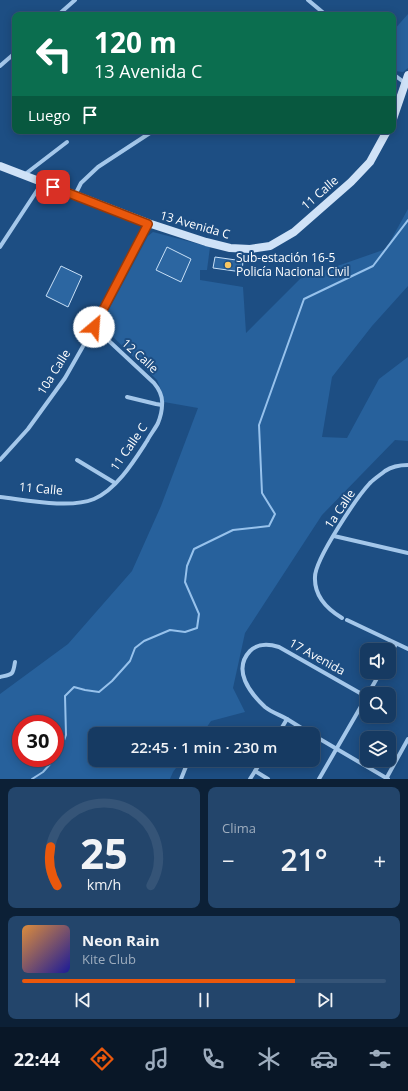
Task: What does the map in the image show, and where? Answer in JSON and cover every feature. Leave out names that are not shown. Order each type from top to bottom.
[{"type":"street","points":[[61,12],[75,0]]},
{"type":"street","points":[[308,0],[322,12]]},
{"type":"street","points":[[0,66],[12,56]]},
{"type":"street","points":[[396,110],[408,75]]},
{"type":"street","points":[[396,76],[405,84]]},
{"type":"street","points":[[75,195],[81,183],[98,167],[148,134]]},
{"type":"street","name":"11 Calle","points":[[250,249],[270,246],[294,232],[352,182],[370,162],[385,134]]},
{"type":"street","points":[[24,175],[67,142]]},
{"type":"street","name":"13 Avenida C","points":[[0,166],[148,224],[230,248],[250,249]]},
{"type":"street","points":[[0,247],[42,183]]},
{"type":"street","name":"10a Calle","points":[[0,460],[28,429],[65,378],[94,327],[148,224]]},
{"type":"street","name":"12 Calle","points":[[94,327],[154,383],[159,389],[162,405]]},
{"type":"street","points":[[127,396],[162,405]]},
{"type":"street","name":"11 Calle C","points":[[80,502],[93,499],[103,494],[115,483],[133,462],[158,422],[162,405]]},
{"type":"street","points":[[77,460],[115,483]]},
{"type":"street","name":"1a Calle","points":[[342,618],[333,613],[319,596],[315,577],[317,566],[353,504],[371,482],[386,470],[402,465],[408,465]]},
{"type":"street","name":"11 Calle","points":[[0,498],[64,504],[80,502]]},
{"type":"street","points":[[334,536],[408,553]]},
{"type":"street","points":[[347,620],[394,643]]},
{"type":"street","points":[[396,644],[408,649]]},
{"type":"street","name":"17 Avenida","points":[[287,719],[266,708],[254,695],[247,684],[242,671],[244,660],[252,649],[257,646],[272,645],[279,647],[360,691]]},
{"type":"street","points":[[0,677],[10,675],[13,672],[15,662]]},
{"type":"street","points":[[319,779],[360,707]]},
{"type":"street","points":[[282,727],[287,719],[300,727]]},
{"type":"street","points":[[320,740],[386,779],[408,739]]},
{"type":"street","points":[[181,779],[186,767]]},
{"type":"street","points":[[250,779],[258,767]]},
{"type":"street","points":[[255,772],[268,779]]},
{"type":"shaded area","points":[[408,14],[408,68],[403,72],[396,71],[396,28]]},
{"type":"shaded area","points":[[408,209],[408,286],[372,326],[332,377],[322,437],[347,438],[379,379],[408,357],[408,441],[395,440],[322,515],[245,633],[233,688],[245,712],[211,721],[207,727],[88,727],[88,767],[177,767],[170,779],[0,779],[0,694],[68,644],[132,571],[161,506],[198,408],[164,402],[157,380],[107,331],[104,319],[148,236],[153,232],[210,247],[207,270],[200,270],[200,280],[243,287],[246,333],[300,279],[386,249]]},
{"type":"building","points":[[167,247],[191,259],[181,282],[156,270]]},
{"type":"building","name":"Sub-estación 16-5 Policía Nacional Civil","points":[[215,257],[243,261],[242,272],[213,268]]},
{"type":"building","points":[[61,266],[82,276],[68,307],[46,296]]},
{"type":"waterway","points":[[32,779],[43,772],[59,754],[66,735],[65,696],[74,687],[99,692],[112,681],[130,661],[135,648],[144,641],[170,630],[185,632],[197,628],[199,614],[185,582],[187,566],[194,549],[233,530],[269,526],[275,514],[262,493],[259,425],[304,299],[373,266],[408,220]]},
{"type":"place","name":"Sub-estación 16-5 Policía Nacional Civil","points":[[228,265]]},
{"type":"route","points":[[53,187],[148,224],[94,327]]}]
